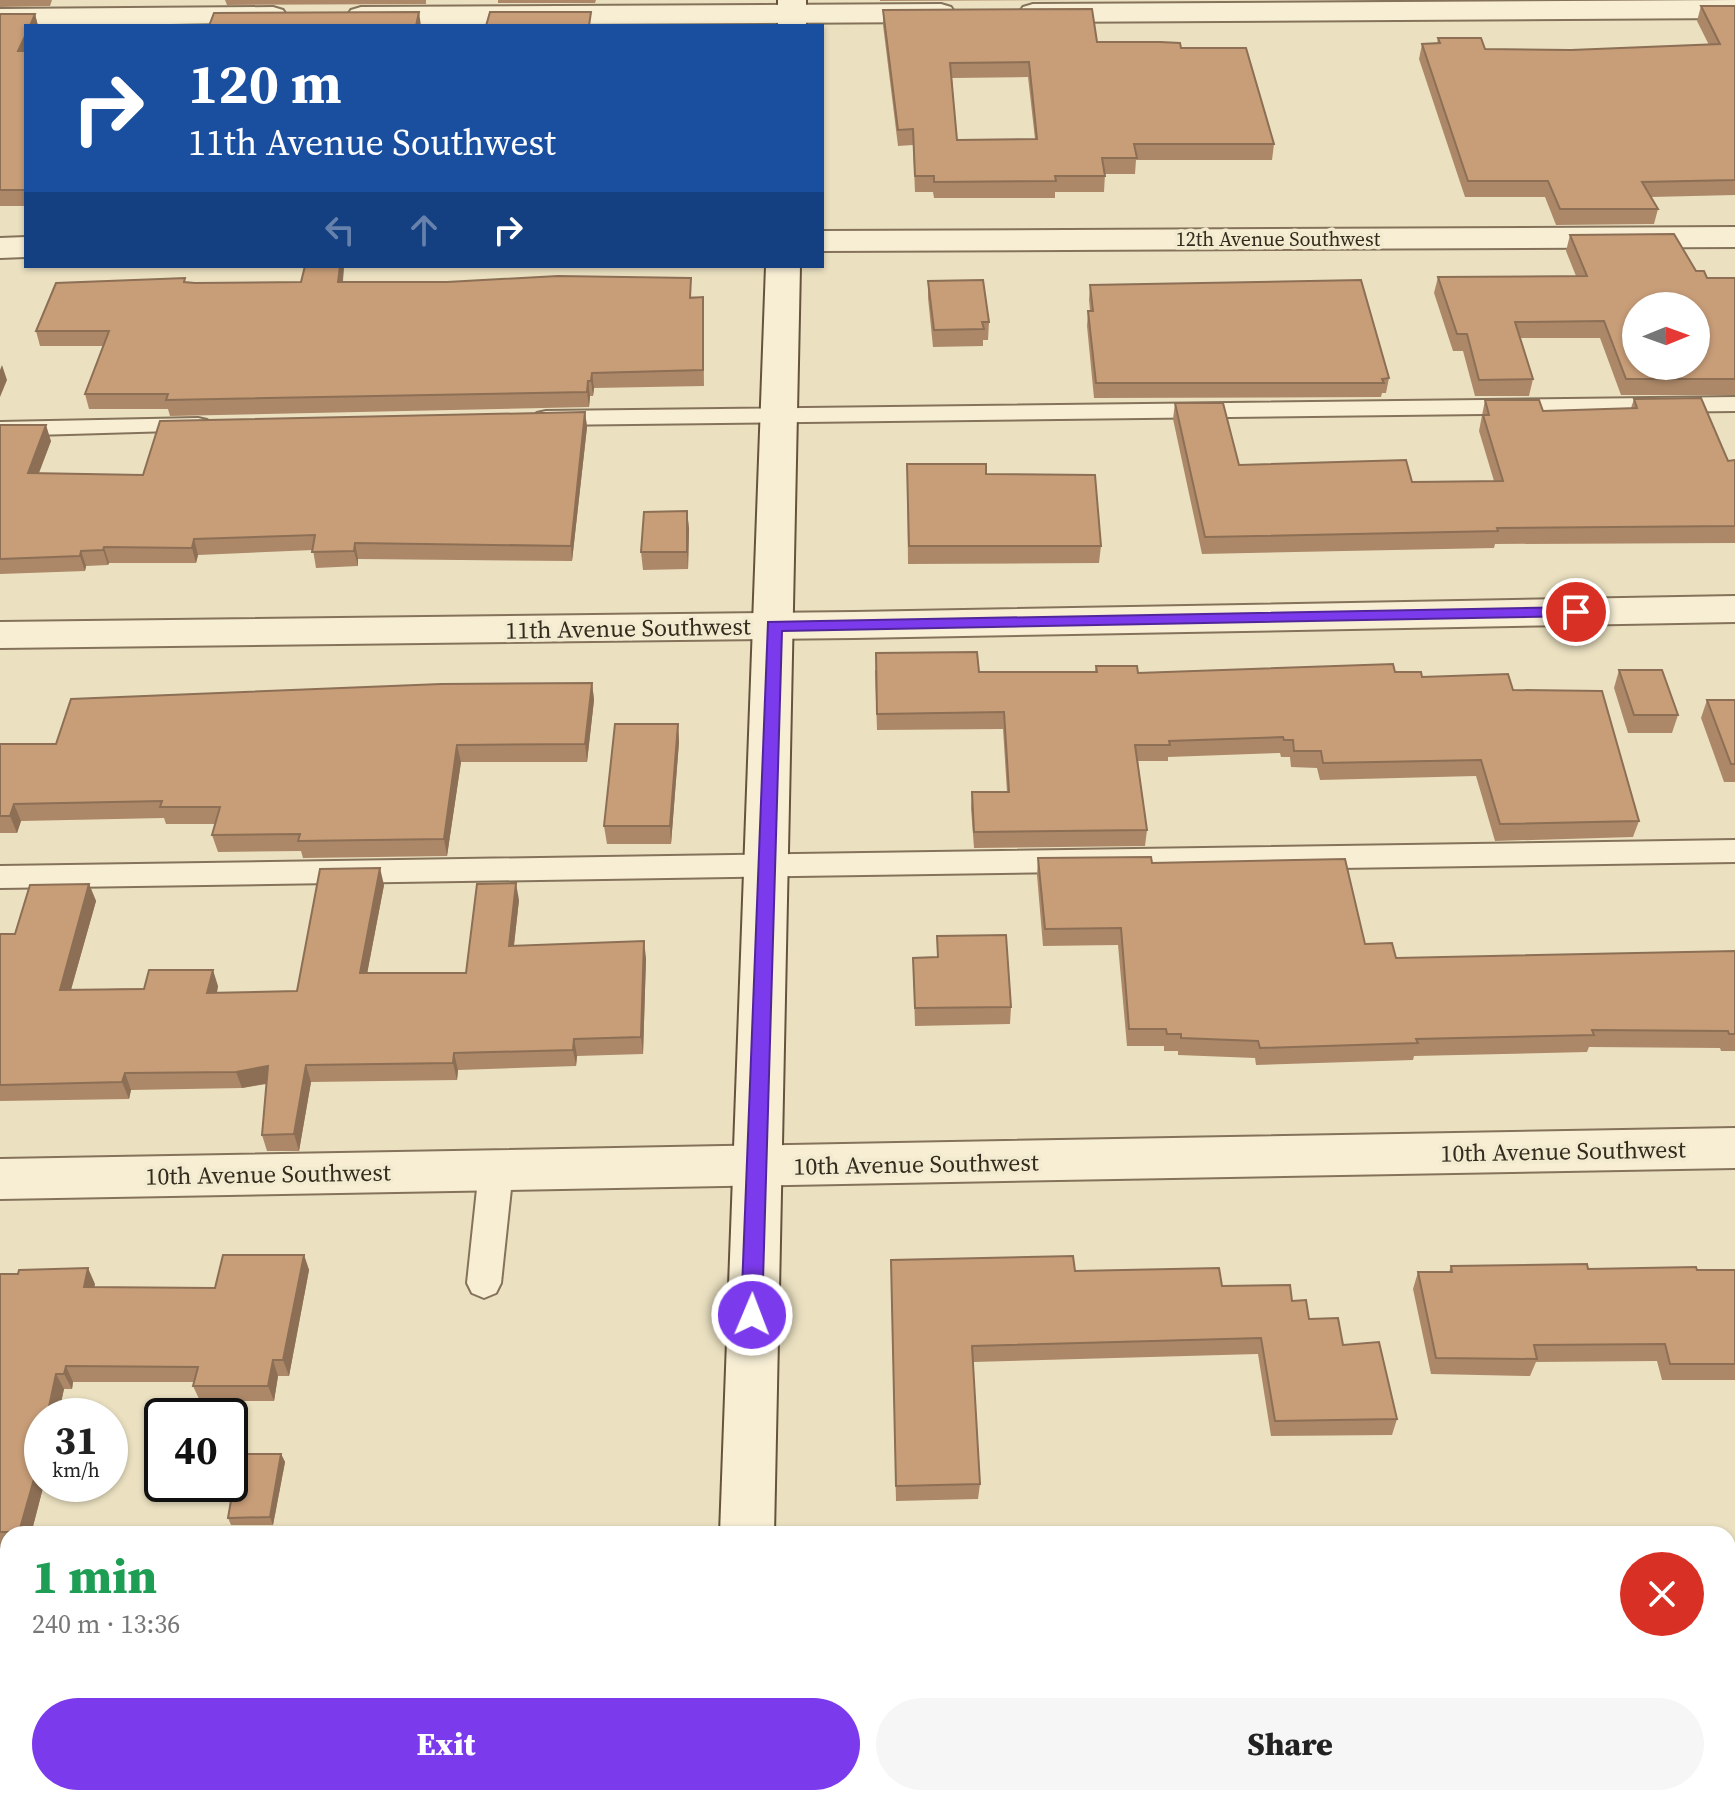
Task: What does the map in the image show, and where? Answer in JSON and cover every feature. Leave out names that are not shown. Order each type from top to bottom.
[{"type":"street","points":[[1004,13],[1735,9]]},
{"type":"street","points":[[331,16],[972,13]]},
{"type":"street","points":[[0,18],[299,16]]},
{"type":"street","name":"12th Avenue Southwest","points":[[824,241],[1735,237]]},
{"type":"street","points":[[0,248],[24,247]]},
{"type":"street","points":[[747,1526],[783,268]]},
{"type":"street","name":"11th Avenue Southwest","points":[[0,635],[774,626],[1735,609]]},
{"type":"street","name":"10th Avenue Southwest","points":[[0,1179],[1735,1148]]},
{"type":"lane","points":[[520,419],[781,413],[1735,404]]},
{"type":"lane","points":[[0,429],[221,425]]},
{"type":"lane","points":[[0,877],[1735,851]]},
{"type":"lane","points":[[484,1283],[496,1170]]},
{"type":"building","points":[[1701,6],[1735,6],[1735,180],[1642,182],[1658,209],[1560,209],[1548,181],[1468,181],[1422,44],[1440,43],[1438,38],[1481,38],[1485,49],[1571,50],[1720,44]]},
{"type":"building","points":[[1092,9],[1097,42],[1180,43],[1181,48],[1246,48],[1274,144],[1134,144],[1137,158],[1102,158],[1105,176],[1055,176],[1056,181],[934,182],[934,176],[915,176],[913,129],[898,130],[883,10]],"holes":[[[1029,62],[1037,139],[957,140],[950,63]]]},
{"type":"building","points":[[419,12],[416,24],[210,24],[214,13]]},
{"type":"building","points":[[490,12],[591,12],[589,24],[487,24]]},
{"type":"building","points":[[0,14],[35,14],[31,24],[24,24],[24,38],[18,51],[24,51],[24,190],[0,190]]},
{"type":"building","points":[[1674,234],[1696,271],[1704,271],[1707,278],[1735,278],[1735,379],[1710,379],[1710,292],[1622,292],[1622,368],[1604,321],[1515,322],[1533,379],[1479,380],[1467,334],[1457,334],[1438,277],[1587,276],[1570,235]]},
{"type":"building","points":[[304,268],[340,268],[338,282],[447,282],[558,276],[691,278],[690,298],[703,297],[703,370],[592,373],[587,392],[166,400],[168,394],[85,394],[109,331],[36,331],[56,283],[185,278],[184,282],[195,283],[301,282]]},
{"type":"building","points":[[983,280],[989,322],[982,322],[984,329],[934,330],[928,281]]},
{"type":"building","points":[[1361,280],[1389,378],[1382,379],[1384,383],[1096,383],[1088,311],[1093,311],[1090,285]]},
{"type":"building","points":[[1701,398],[1728,461],[1735,460],[1735,526],[1497,528],[1498,531],[1205,537],[1175,403],[1223,403],[1239,465],[1406,460],[1412,482],[1503,481],[1483,415],[1489,415],[1485,400],[1539,400],[1543,411],[1637,408],[1634,399]]},
{"type":"building","points":[[585,412],[571,546],[355,543],[354,551],[312,552],[315,535],[194,539],[192,548],[104,547],[103,550],[81,551],[80,556],[0,559],[0,425],[46,425],[28,473],[143,475],[160,421]]},
{"type":"building","points":[[907,464],[986,464],[986,474],[1095,475],[1101,546],[909,546]]},
{"type":"building","points":[[687,511],[687,552],[641,552],[644,512]]},
{"type":"building","points":[[977,652],[979,672],[1097,672],[1096,666],[1137,666],[1138,673],[1393,664],[1395,672],[1421,672],[1422,677],[1508,674],[1513,690],[1602,691],[1639,821],[1500,824],[1481,760],[1323,763],[1321,751],[1294,751],[1293,740],[1284,740],[1283,737],[1135,745],[1147,830],[974,832],[972,792],[1009,792],[1004,712],[877,714],[876,653]]},
{"type":"building","points":[[1619,670],[1662,670],[1678,715],[1634,715]]},
{"type":"building","points":[[592,683],[585,744],[457,745],[444,839],[298,841],[300,834],[212,835],[220,807],[160,807],[162,801],[14,804],[10,816],[0,816],[0,744],[56,744],[71,699],[441,684]]},
{"type":"building","points":[[1707,700],[1735,700],[1735,764],[1731,764]]},
{"type":"building","points":[[615,724],[678,724],[670,826],[604,826]]},
{"type":"building","points":[[1151,857],[1152,863],[1345,859],[1365,944],[1392,943],[1396,958],[1735,951],[1735,1034],[1728,1031],[1592,1030],[1594,1035],[1416,1039],[1418,1043],[1260,1048],[1258,1041],[1181,1038],[1181,1034],[1167,1034],[1166,1029],[1129,1029],[1121,928],[1045,929],[1038,858]]},
{"type":"building","points":[[380,868],[360,973],[466,973],[477,884],[516,883],[509,946],[644,941],[641,1037],[574,1039],[573,1050],[454,1053],[453,1063],[306,1065],[294,1134],[262,1135],[268,1066],[236,1072],[125,1073],[122,1082],[0,1085],[0,934],[15,934],[30,885],[89,884],[60,990],[144,989],[149,970],[213,970],[207,993],[297,991],[320,869]]},
{"type":"building","points":[[1006,935],[1011,1007],[915,1008],[913,958],[938,957],[937,936]]},
{"type":"building","points":[[223,1255],[304,1255],[283,1360],[273,1360],[268,1386],[193,1386],[198,1367],[66,1366],[64,1374],[56,1374],[51,1398],[24,1398],[24,1502],[28,1502],[21,1526],[0,1526],[0,1274],[18,1274],[19,1270],[88,1268],[84,1287],[215,1288]]},
{"type":"building","points":[[1073,1256],[1075,1271],[1219,1268],[1222,1286],[1290,1285],[1292,1301],[1306,1300],[1309,1319],[1338,1318],[1343,1345],[1379,1342],[1397,1419],[1275,1421],[1261,1338],[972,1346],[980,1484],[896,1486],[891,1260]]},
{"type":"building","points":[[1587,1264],[1588,1269],[1696,1267],[1697,1270],[1735,1270],[1735,1364],[1670,1364],[1665,1344],[1534,1345],[1537,1359],[1436,1358],[1418,1272],[1452,1272],[1451,1266]]},
{"type":"building","points":[[248,1454],[281,1454],[270,1517],[228,1518],[231,1502],[248,1502]]},
{"type":"route","points":[[752,1315],[774,626],[1576,612]]}]
